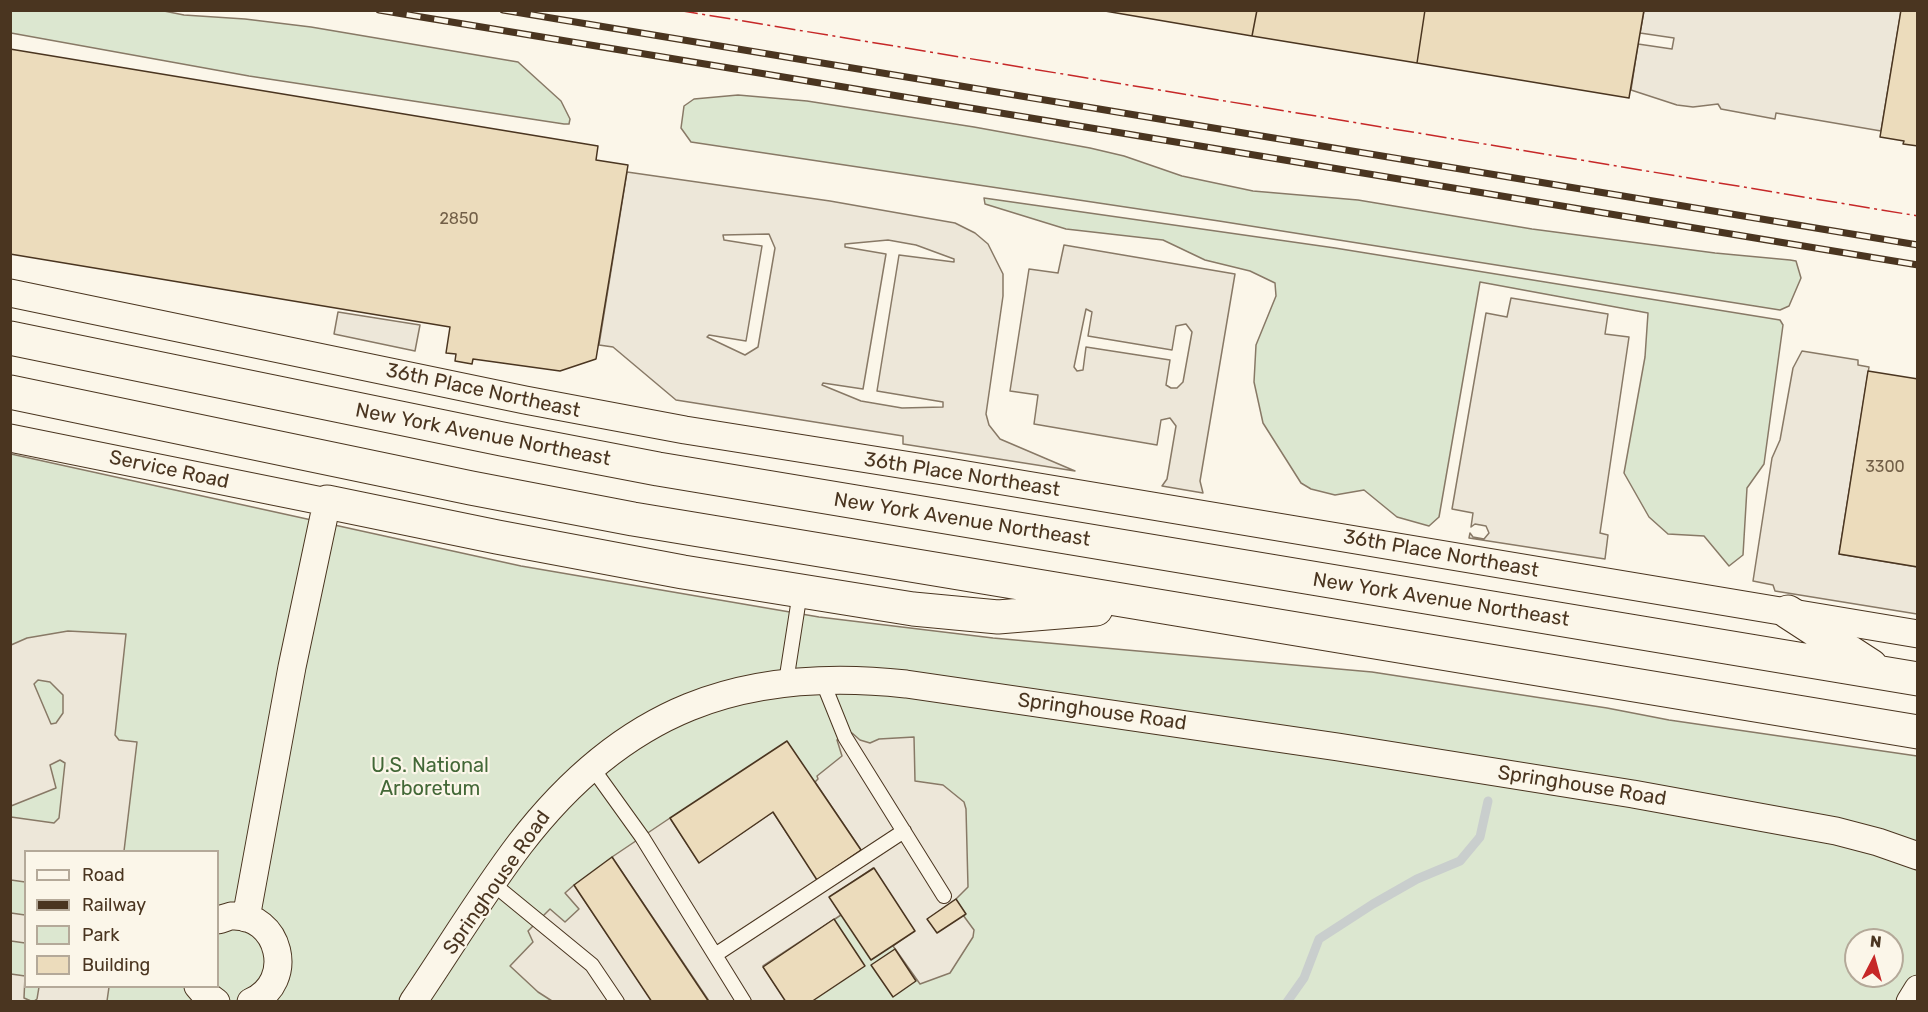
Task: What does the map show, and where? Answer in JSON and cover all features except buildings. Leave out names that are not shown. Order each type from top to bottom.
[{"type":"highway","name":"New York Avenue Northeast","points":[[10,338],[525,444],[669,471],[1917,679]]},
{"type":"highway","points":[[10,392],[553,504],[771,543],[1917,732]]},
{"type":"highway","points":[[327,502],[606,558],[913,609],[998,616],[1151,605]]},
{"type":"highway","points":[[1788,612],[1882,673]]},
{"type":"street","name":"36th Place Northeast","points":[[10,293],[525,400],[685,430],[1917,634]]},
{"type":"street","name":"Service Road","points":[[10,438],[327,502]]},
{"type":"street","points":[[246,918],[292,666],[327,502]]},
{"type":"street","name":"Springhouse Road","points":[[413,1002],[492,883],[536,824],[591,766],[637,734],[687,708],[740,690],[786,682],[878,681],[935,688],[1500,772],[1836,831],[1878,842],[1917,856]]},
{"type":"street","points":[[219,920],[232,916],[246,918],[260,924],[270,934],[277,947],[279,962],[276,976],[269,989],[251,1002]]},
{"type":"street","points":[[199,988],[216,1002]]},
{"type":"street","points":[[1910,1002],[1917,989]]},
{"type":"lane","points":[[786,682],[800,592]]},
{"type":"lane","points":[[822,680],[845,737],[944,896]]},
{"type":"lane","points":[[591,766],[642,837],[744,1002]]},
{"type":"lane","points":[[715,955],[904,831]]},
{"type":"lane","points":[[492,883],[592,965],[617,1002]]},
{"type":"green space","points":[[10,11],[164,11],[184,15],[245,19],[311,27],[518,62],[561,101],[570,119],[569,124],[564,124],[249,76],[11,33]]},
{"type":"green space","points":[[738,95],[807,101],[1090,148],[1124,156],[1182,176],[1253,191],[1358,200],[1532,229],[1715,253],[1796,261],[1801,278],[1789,306],[1780,310],[1219,221],[691,142],[681,128],[684,106],[694,99]]},
{"type":"green space","points":[[984,198],[1335,248],[1780,320],[1783,325],[1764,464],[1747,488],[1743,555],[1729,566],[1704,536],[1668,534],[1649,517],[1624,473],[1645,357],[1648,313],[1480,282],[1439,517],[1429,526],[1397,517],[1364,490],[1335,495],[1311,489],[1301,483],[1263,423],[1254,382],[1256,345],[1276,296],[1275,283],[1250,271],[1205,260],[1163,240],[1066,229],[985,204]]},
{"type":"green space","name":"U.S. National Arboretum","points":[[11,454],[521,566],[819,617],[993,638],[1372,672],[1607,708],[1669,720],[1917,756],[1917,1001],[11,1002]]},
{"type":"shaded area","points":[[1644,11],[1901,11],[1881,131],[1776,113],[1775,119],[1721,109],[1718,104],[1693,107],[1677,105],[1631,90],[1638,44],[1672,49],[1674,38],[1640,33]]},
{"type":"shaded area","points":[[627,172],[830,201],[955,223],[975,233],[988,244],[1003,274],[1003,296],[986,414],[989,425],[1000,439],[1075,471],[903,444],[903,436],[676,400],[613,347],[599,345]],"holes":[[[769,234],[775,248],[758,347],[745,355],[707,337],[709,335],[746,341],[762,246],[724,240],[723,235]],[[888,240],[916,245],[954,259],[954,262],[899,255],[877,391],[943,402],[943,407],[902,408],[861,401],[822,385],[823,383],[863,389],[886,254],[845,247],[845,244]]]},
{"type":"shaded area","points":[[1064,245],[1235,274],[1200,481],[1203,493],[1162,486],[1167,479],[1176,426],[1170,418],[1161,420],[1157,445],[1034,424],[1038,395],[1010,391],[1029,269],[1058,273]],"holes":[[[1086,309],[1092,312],[1088,336],[1172,350],[1176,326],[1186,324],[1192,332],[1183,382],[1177,388],[1166,385],[1170,360],[1086,347],[1083,370],[1077,371],[1074,367]]]},
{"type":"shaded area","points":[[1511,298],[1608,314],[1605,334],[1629,337],[1600,533],[1608,535],[1605,559],[1469,538],[1470,533],[1473,537],[1484,539],[1489,533],[1486,526],[1475,524],[1471,527],[1473,513],[1452,509],[1486,313],[1507,317]]},
{"type":"shaded area","points":[[338,312],[420,325],[415,351],[334,334]]},
{"type":"shaded area","points":[[1802,351],[1858,360],[1858,365],[1869,367],[1839,554],[1917,567],[1917,614],[1775,591],[1773,585],[1753,581],[1772,458],[1780,440],[1793,368]]},
{"type":"shaded area","points":[[68,631],[126,634],[115,735],[119,740],[137,742],[124,850],[24,850],[24,882],[11,880],[11,817],[54,823],[59,818],[65,763],[60,760],[50,765],[56,788],[11,806],[11,645],[27,638]],"holes":[[[38,680],[50,682],[63,695],[63,713],[56,723],[51,724],[34,684]]]},
{"type":"shaded area","points":[[852,733],[860,740],[870,743],[879,739],[914,737],[915,781],[943,785],[964,802],[968,887],[956,899],[928,919],[963,915],[974,930],[973,937],[950,973],[920,984],[893,946],[914,931],[873,868],[830,897],[841,915],[763,966],[786,1001],[709,1001],[612,857],[670,818],[699,862],[773,812],[818,880],[861,850],[815,782],[818,779],[817,776],[842,756],[837,740]]},
{"type":"shaded area","points":[[574,885],[652,1001],[552,1001],[538,992],[510,966],[533,942],[528,931],[550,909],[565,922],[579,909],[565,893]]},
{"type":"shaded area","points":[[11,913],[24,915],[24,943],[11,941]]},
{"type":"shaded area","points":[[11,974],[24,976],[24,998],[31,1001],[11,1001]]},
{"type":"shaded area","points":[[39,988],[109,988],[107,1001],[34,1001],[37,999]]},
{"type":"waterway","points":[[1287,1002],[1304,978],[1319,939],[1417,879],[1460,861],[1480,837],[1488,801]]},
{"type":"railway","points":[[379,10],[1918,265]]},
{"type":"railway","points":[[503,10],[1918,245]]},
{"type":"power","points":[[677,10],[1918,216]]}]
